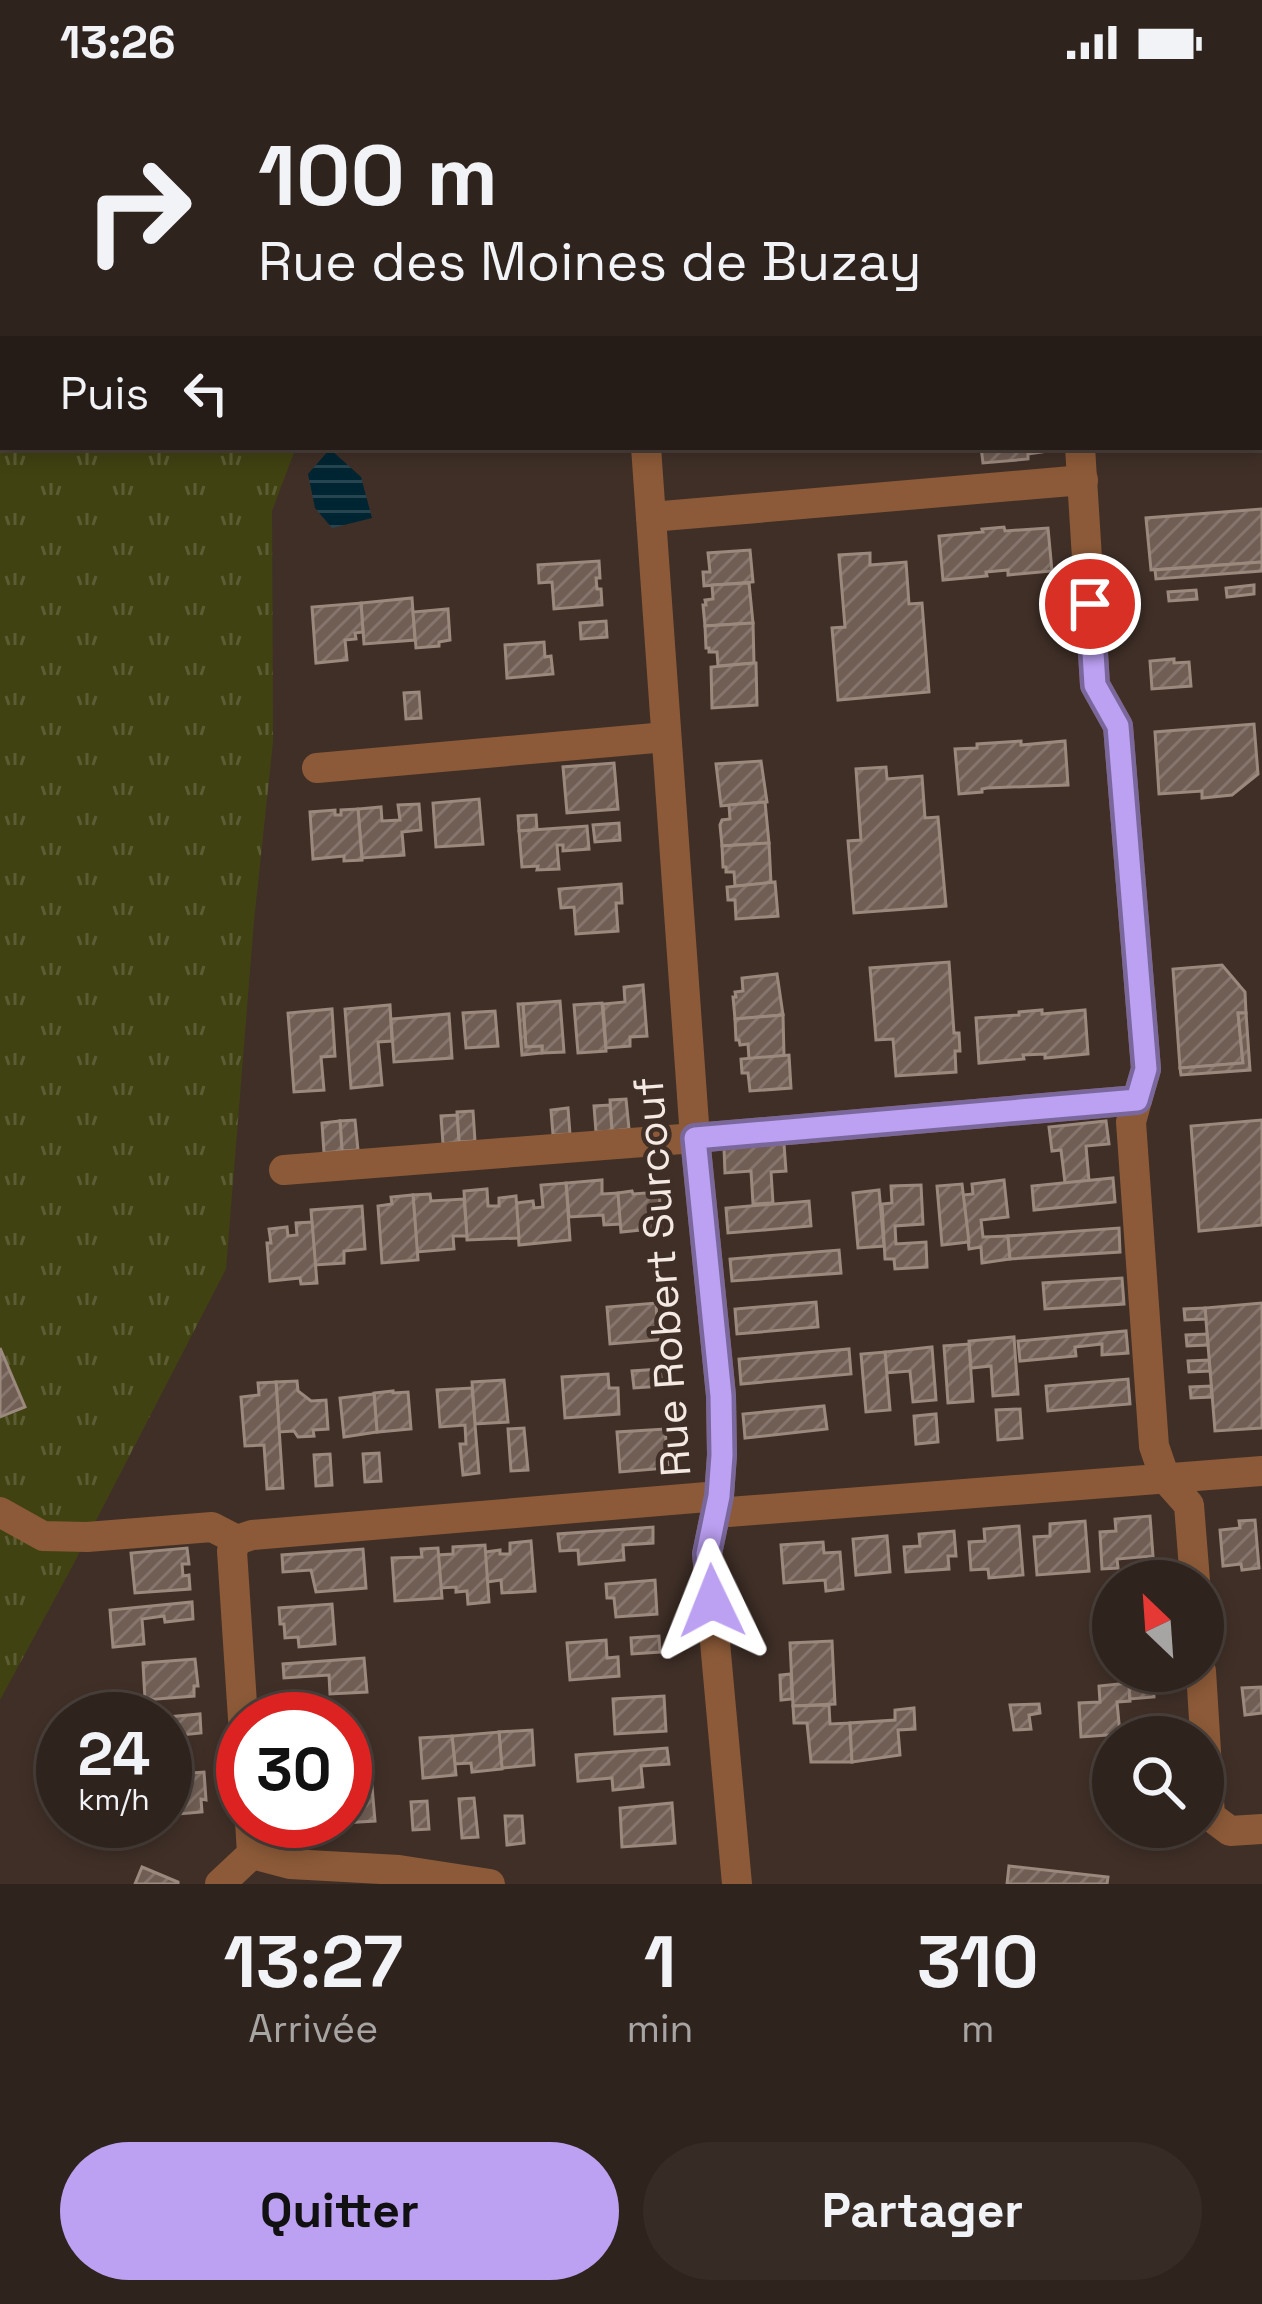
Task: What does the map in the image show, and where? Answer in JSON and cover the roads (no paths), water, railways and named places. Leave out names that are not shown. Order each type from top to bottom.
[{"type":"street","name":"Rue Robert Surcouf","points":[[646,450],[695,1138],[721,1396],[718,1504],[707,1554],[737,1884]]},
{"type":"street","points":[[1080,450],[1095,685],[1118,726],[1146,1069],[1131,1122],[1154,1446],[1166,1478],[1190,1505],[1194,1560]]},
{"type":"street","points":[[651,517],[1083,480]]},
{"type":"street","points":[[316,768],[666,736]]},
{"type":"street","points":[[284,1170],[1137,1100]]},
{"type":"street","points":[[241,1692],[232,1550],[237,1540],[252,1535],[1262,1471]]},
{"type":"street","points":[[0,1512],[43,1536],[212,1527],[237,1540]]},
{"type":"street","points":[[1202,1692],[1210,1816],[1230,1831],[1262,1829]]},
{"type":"street","points":[[252,1848],[252,1854]]},
{"type":"street","points":[[220,1884],[252,1854]]},
{"type":"street","points":[[252,1854],[290,1864],[399,1870],[490,1884]]},
{"type":"water","points":[[331,450],[361,477],[372,518],[332,528],[315,508],[308,474]]}]
